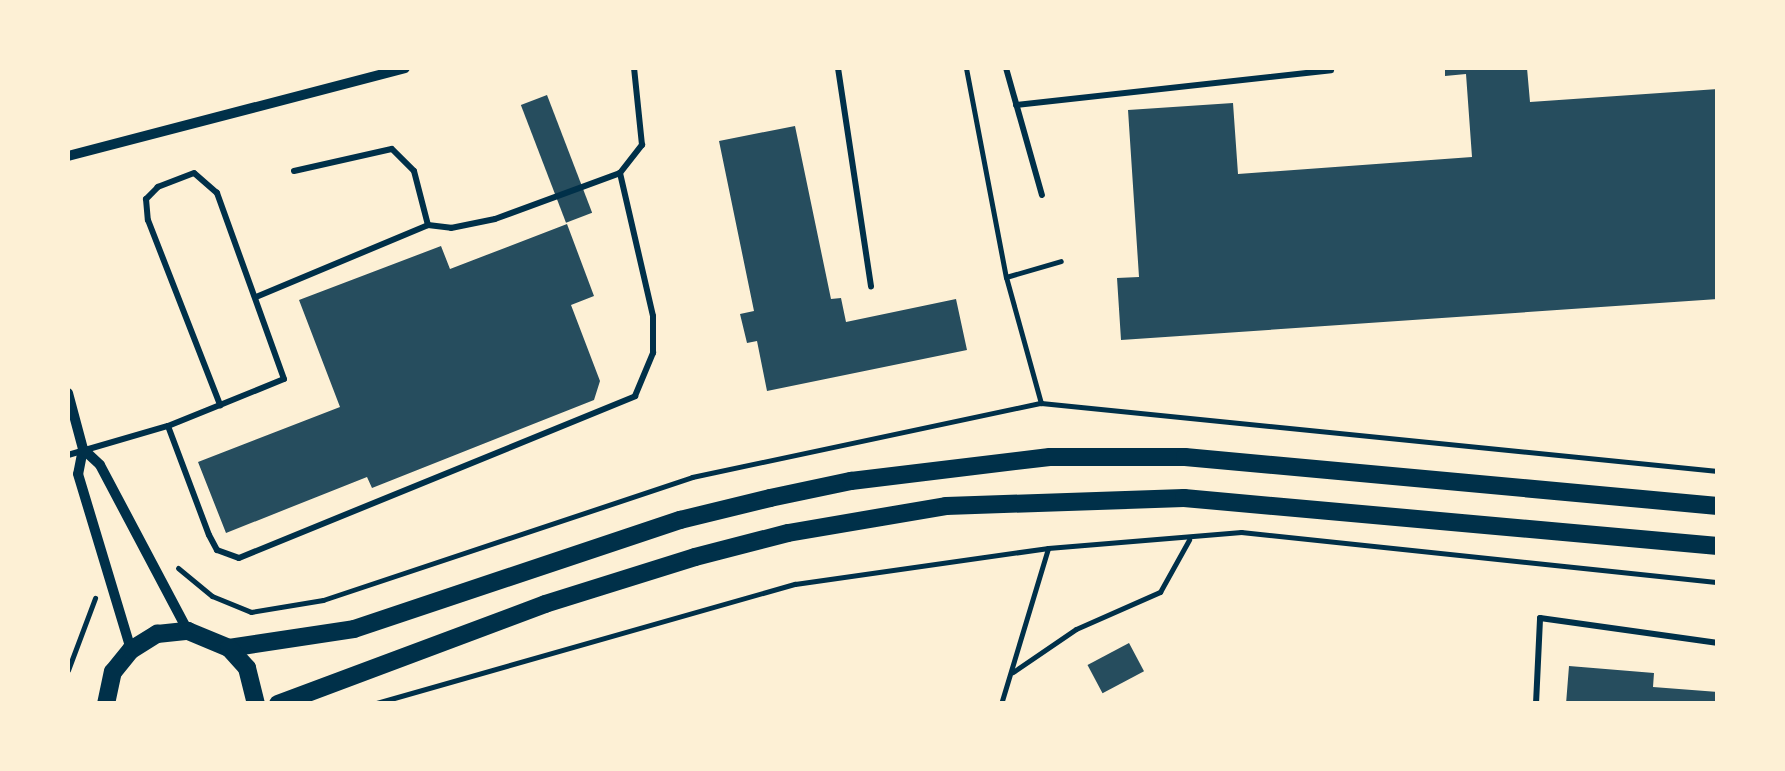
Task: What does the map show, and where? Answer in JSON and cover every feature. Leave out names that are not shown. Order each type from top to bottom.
[{"type":"main road","points":[[230,648],[354,629],[680,520],[770,498],[851,481],[1050,457],[1184,456],[1718,506]]},
{"type":"main road","points":[[278,704],[545,604],[695,557],[788,532],[946,506],[1184,498],[1718,546]]},
{"type":"main road","points":[[103,702],[113,672],[131,650],[157,634],[188,630],[230,648],[247,668],[256,704]]},
{"type":"street","points":[[68,156],[405,68]]},
{"type":"street","points":[[68,393],[83,449],[78,474],[131,650]]},
{"type":"street","points":[[83,449],[100,465],[188,630]]},
{"type":"lane","points":[[256,297],[428,224],[451,228],[495,219],[620,173],[642,145],[634,68]]},
{"type":"lane","points":[[838,68],[872,287]]},
{"type":"lane","points":[[1006,68],[1042,195]]},
{"type":"lane","points":[[1016,105],[1331,70]]},
{"type":"lane","points":[[294,171],[392,149],[414,171],[428,224]]},
{"type":"lane","points":[[168,426],[217,550],[239,558],[608,412],[635,396],[652,353],[652,316],[620,173]]},
{"type":"lane","points":[[68,454],[168,426],[220,405],[284,379],[210,180],[194,174],[158,187],[146,200],[148,220],[220,405]]},
{"type":"lane","points":[[1536,704],[1540,618],[1718,643]]},
{"type":"path","points":[[966,68],[1006,277],[1041,403]]},
{"type":"path","points":[[1006,277],[1061,262]]},
{"type":"path","points":[[373,704],[795,584],[1048,548],[1189,540],[1241,532],[1718,582]]},
{"type":"path","points":[[1013,672],[1076,629],[1160,592],[1189,540]]},
{"type":"path","points":[[1001,704],[1048,548]]},
{"type":"building","points":[[1445,68],[1527,68],[1530,102],[1718,89],[1718,299],[1121,340],[1117,278],[1139,277],[1128,110],[1233,103],[1238,174],[1472,157],[1466,74],[1445,76]]},
{"type":"building","points":[[547,95],[592,213],[566,223],[521,105]]},
{"type":"building","points":[[795,126],[831,299],[841,298],[846,322],[956,299],[967,350],[767,391],[757,341],[747,343],[740,314],[754,311],[719,141]]},
{"type":"building","points":[[567,224],[594,296],[571,305],[600,381],[594,400],[372,488],[367,477],[226,533],[198,462],[340,407],[299,300],[441,246],[450,269]]},
{"type":"building","points":[[1129,643],[1144,671],[1103,693],[1088,665]]},
{"type":"building","points":[[1569,666],[1654,673],[1653,687],[1718,692],[1718,704],[1566,704]]}]
